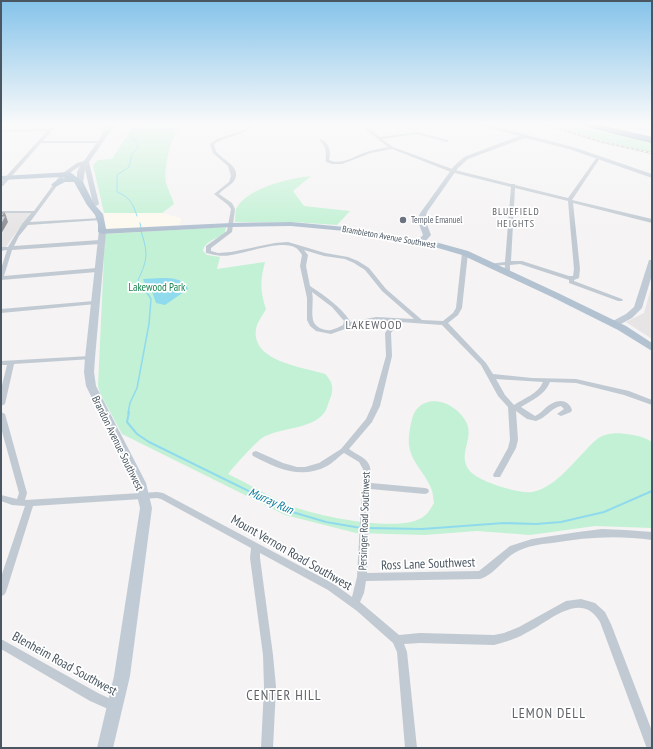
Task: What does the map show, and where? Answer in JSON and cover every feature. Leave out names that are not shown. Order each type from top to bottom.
[{"type":"main road","points":[[420,242],[427,235],[421,219],[423,212],[453,171],[465,160]]},
{"type":"main road","points":[[603,160],[650,177]]},
{"type":"main road","points":[[63,175],[86,162]]},
{"type":"main road","points":[[80,181],[81,168],[86,162]]},
{"type":"main road","name":"Brandon Avenue Southwest","points":[[86,162],[96,206],[101,219],[102,232],[97,270],[90,358],[89,372],[91,386],[140,483],[146,508],[146,517],[122,676],[116,707],[105,748]]},
{"type":"main road","points":[[4,177],[63,175],[80,181]]},
{"type":"main road","points":[[55,185],[63,180],[80,181]]},
{"type":"main road","name":"Brandon Avenue Southwest","points":[[80,181],[91,205],[96,206]]},
{"type":"main road","name":"Brambleton Avenue Southwest","points":[[102,232],[231,225],[291,224],[361,231],[420,242],[465,253],[614,324],[652,348]]},
{"type":"main road","points":[[614,324],[629,316],[638,308],[652,262]]},
{"type":"street","points":[[1,185],[4,177],[22,160]]},
{"type":"street","points":[[224,160],[232,168],[233,178],[231,182],[216,194],[231,206],[233,213],[231,225],[227,234],[211,244],[207,250],[211,253],[220,255],[235,254],[276,244],[287,244],[346,258],[367,269],[384,290],[420,321]]},
{"type":"street","points":[[328,160],[327,162],[329,163],[339,163],[348,160]]},
{"type":"street","points":[[424,160],[453,171],[570,199],[652,221]]},
{"type":"street","points":[[491,265],[517,262],[576,278],[576,260],[570,199],[597,160]]},
{"type":"street","points":[[63,175],[25,224],[10,249],[1,278],[97,270]]},
{"type":"street","points":[[507,273],[513,185]]},
{"type":"street","points":[[1,212],[34,212]]},
{"type":"street","points":[[25,224],[101,219]]},
{"type":"street","points":[[1,249],[100,242]]},
{"type":"street","points":[[298,247],[304,254],[303,266],[310,298],[310,320],[312,325],[318,330],[328,332],[336,331],[354,323],[369,319],[444,323],[484,364],[502,396],[513,408],[536,419],[542,416],[554,405],[563,403],[568,410],[561,414]]},
{"type":"street","points":[[444,323],[456,314],[460,308],[465,253]]},
{"type":"street","points":[[572,278],[571,282],[620,300]]},
{"type":"street","points":[[308,286],[330,303],[341,314],[347,321],[346,326]]},
{"type":"street","points":[[1,310],[94,303]]},
{"type":"street","points":[[256,454],[284,467],[303,471],[319,467],[336,454],[345,450],[369,420],[376,406],[389,356],[388,333],[398,320]]},
{"type":"street","points":[[1,363],[90,358]]},
{"type":"street","points":[[1,404],[11,362]]},
{"type":"street","points":[[491,376],[576,381],[626,393],[652,403]]},
{"type":"street","points":[[513,408],[540,392],[547,380]]},
{"type":"street","points":[[498,475],[512,448],[514,440],[513,408]]},
{"type":"street","points":[[1,414],[25,502],[1,592]]},
{"type":"street","name":"Persinger Road Southwest","points":[[345,450],[359,457],[366,464],[367,469],[362,577],[359,593],[354,604]]},
{"type":"street","points":[[366,486],[425,491]]},
{"type":"street","name":"Mount Vernon Road Southwest","points":[[1,498],[25,502],[163,496],[331,587],[354,604],[396,640]]},
{"type":"street","name":"Ross Lane Southwest","points":[[362,577],[480,575],[486,572],[513,550],[532,542],[595,532],[628,532],[652,536]]},
{"type":"street","points":[[256,546],[255,558],[268,655],[270,687],[267,748]]},
{"type":"street","points":[[411,748],[402,652],[396,640],[420,638],[488,640],[505,638],[515,635],[566,605],[574,603],[589,604],[602,615],[652,746]]},
{"type":"street","name":"Blenheim Road Southwest","points":[[1,644],[94,697],[116,707]]},
{"type":"shaded area","points":[[1,212],[31,212],[5,248],[1,248]]},
{"type":"shaded area","points":[[104,213],[162,213],[181,218],[180,226],[108,229],[106,228]]},
{"type":"shaded area","points":[[652,285],[652,339],[626,322],[644,313]]},
{"type":"green space","points":[[98,160],[167,160],[165,177],[174,204],[162,213],[104,213],[93,165]]},
{"type":"green space","points":[[311,176],[293,191],[304,206],[350,211],[337,225],[294,222],[235,222],[236,209],[249,195],[269,185]]},
{"type":"green space","name":"Lakewood Park","points":[[226,227],[225,233],[209,242],[203,251],[207,255],[220,257],[217,269],[265,262],[261,286],[266,309],[256,329],[257,340],[262,349],[270,356],[281,361],[325,374],[330,380],[332,389],[326,410],[318,419],[311,423],[269,434],[262,438],[228,474],[291,506],[318,514],[354,521],[390,524],[405,523],[420,519],[429,511],[434,503],[433,493],[412,457],[409,445],[410,427],[414,413],[422,404],[437,401],[452,407],[463,417],[467,424],[469,430],[465,461],[467,467],[472,473],[484,480],[518,491],[532,492],[548,486],[562,475],[592,443],[607,434],[640,436],[649,440],[652,442],[652,528],[595,526],[530,535],[477,531],[424,535],[356,533],[285,515],[122,434],[100,393],[98,386],[105,234]]},
{"type":"water","points":[[161,278],[180,281],[186,285],[188,289],[165,305],[156,303],[151,289],[143,279]]},
{"type":"building","points":[[1,213],[5,213],[2,216],[6,216],[1,225]]},
{"type":"waterway","name":"Murray Run","points":[[131,160],[129,167],[117,175],[117,192],[125,196],[130,201],[137,216]]},
{"type":"waterway","name":"Murray Run","points":[[140,223],[141,228]]},
{"type":"waterway","name":"Murray Run","points":[[141,231],[146,256],[144,267],[138,280],[148,295]]},
{"type":"waterway","name":"Murray Run","points":[[128,413],[130,403],[137,388],[149,324],[151,299],[148,294]]},
{"type":"waterway","name":"Murray Run","points":[[129,412],[127,422],[137,434],[149,442],[289,511],[326,522],[361,528]]},
{"type":"waterway","name":"Murray Run","points":[[367,528],[422,529],[504,523],[536,524],[561,522],[604,512],[652,491]]},
{"type":"place","name":"Temple Emanuel","points":[[403,220]]},
{"type":"district","name":"BLUEFIELD HEIGHTS","points":[[516,216]]},
{"type":"district","name":"LAKEWOOD","points":[[374,325]]},
{"type":"district","name":"CENTER HILL","points":[[284,695]]},
{"type":"district","name":"LEMON DELL","points":[[549,713]]}]
